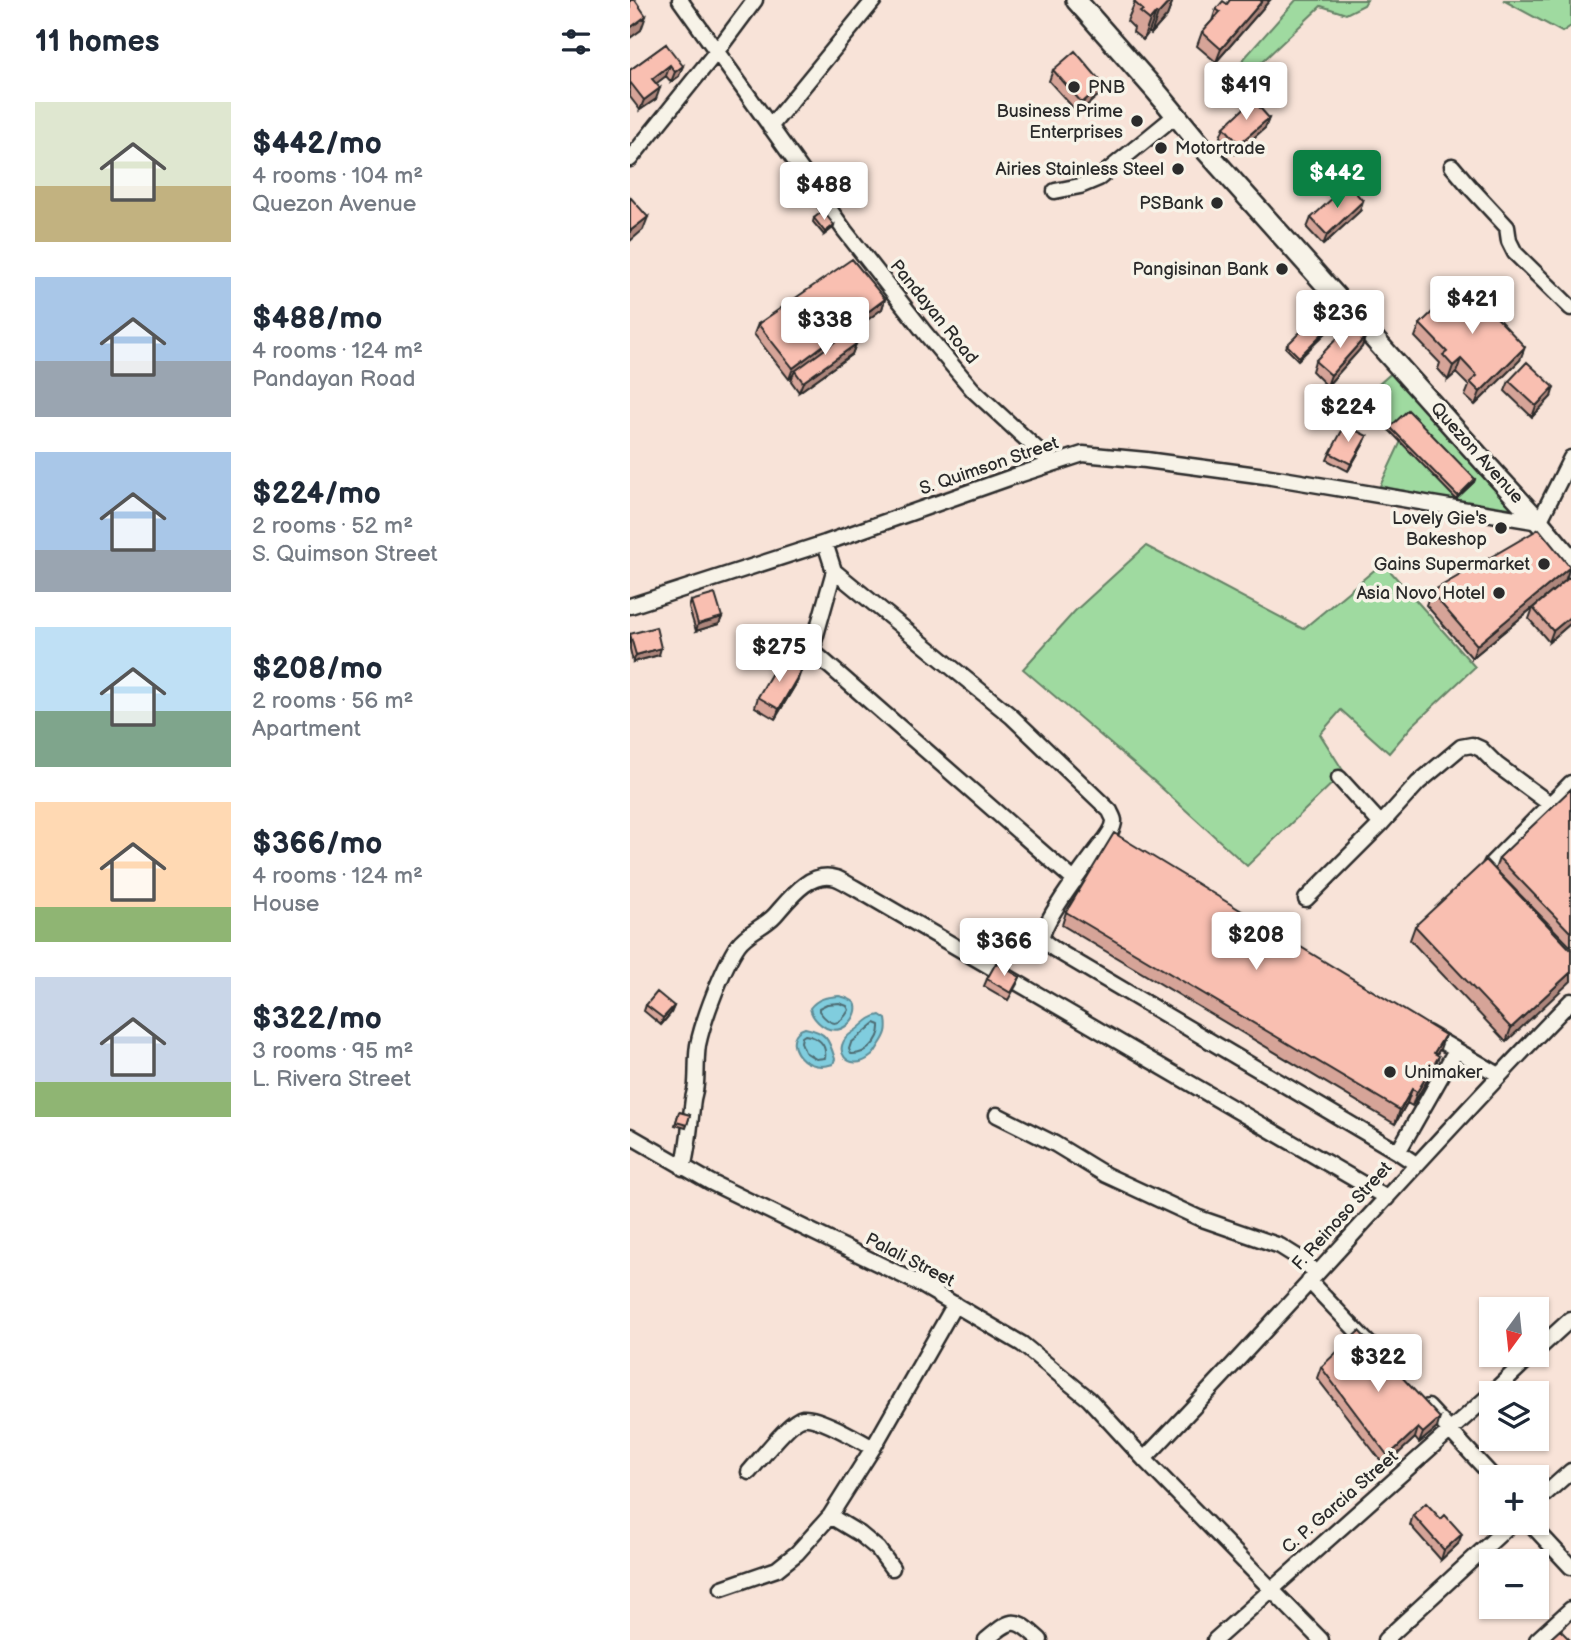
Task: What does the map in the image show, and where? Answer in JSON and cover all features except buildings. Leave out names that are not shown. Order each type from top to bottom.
[{"type":"main road","name":"Quezon Avenue","points":[[1076,0],[1248,198],[1571,560]]},
{"type":"street","name":"Pandayan Road","points":[[680,0],[845,231],[925,333],[973,390],[1052,463]]},
{"type":"street","points":[[630,159],[718,51],[755,0]]},
{"type":"street","points":[[770,127],[874,0]]},
{"type":"street","points":[[1055,191],[1080,186],[1099,178],[1176,115]]},
{"type":"street","points":[[1452,166],[1507,227],[1509,241],[1515,253],[1571,308]]},
{"type":"street","name":"S. Quimson Street","points":[[630,606],[825,543],[1083,454],[1265,476],[1539,522]]},
{"type":"street","points":[[1539,522],[1571,458]]},
{"type":"street","points":[[825,543],[834,571],[1011,716],[1110,811],[1115,834],[1075,881],[1041,936],[1042,940],[1416,1164]]},
{"type":"street","points":[[834,571],[814,642],[817,655],[1075,881]]},
{"type":"street","points":[[1306,900],[1418,783],[1461,747],[1472,745],[1481,749],[1497,765],[1550,804]]},
{"type":"street","points":[[1339,778],[1381,824]]},
{"type":"street","points":[[1509,893],[1489,869],[1492,863],[1571,783]]},
{"type":"street","points":[[684,1168],[696,1082],[698,1044],[723,975],[738,944],[774,916],[803,886],[827,877],[836,878],[855,888],[1387,1198]]},
{"type":"street","name":"F. Reinoso Street","points":[[1144,1459],[1226,1374],[1416,1164],[1571,1001]]},
{"type":"street","points":[[1410,1022],[1499,1075]]},
{"type":"street","points":[[1398,1152],[1456,1051]]},
{"type":"street","points":[[997,1115],[1055,1144],[1118,1181],[1199,1218],[1280,1246],[1296,1256],[1385,1361]]},
{"type":"street","name":"Palali Street","points":[[630,1136],[684,1168],[918,1283],[1022,1344],[1089,1399],[1321,1640]]},
{"type":"street","points":[[722,1588],[777,1569],[797,1553],[830,1516],[873,1448],[955,1304]]},
{"type":"street","name":"C. P. Garcia Street","points":[[1549,1340],[1571,1319]]},
{"type":"street","name":"C. P. Garcia Street","points":[[1506,1381],[1520,1367]]},
{"type":"street","points":[[1422,1400],[1482,1465]]},
{"type":"street","name":"C. P. Garcia Street","points":[[1215,1640],[1479,1405]]},
{"type":"street","points":[[749,1472],[789,1427],[803,1418],[836,1429],[873,1448]]},
{"type":"street","points":[[1549,1490],[1571,1471]]},
{"type":"street","points":[[830,1516],[860,1534],[878,1549],[892,1568]]},
{"type":"street","points":[[1385,1640],[1499,1535]]},
{"type":"street","points":[[1541,1535],[1571,1567]]},
{"type":"street","points":[[1537,1640],[1571,1609]]},
{"type":"street","points":[[986,1640],[1012,1622],[1024,1626],[1040,1640]]},
{"type":"green space","points":[[1296,0],[1367,0],[1364,5],[1346,14],[1321,6],[1243,80],[1234,70]]},
{"type":"green space","points":[[1503,0],[1571,0],[1571,26],[1562,32]]},
{"type":"green space","points":[[1395,370],[1520,509],[1472,504],[1380,486],[1402,439],[1353,407]]},
{"type":"green space","points":[[1146,546],[1303,629],[1383,563],[1475,667],[1412,726],[1389,753],[1341,710],[1320,734],[1344,772],[1247,866],[1155,782],[1023,669],[1075,611]]},
{"type":"water","points":[[839,996],[855,1003],[855,1014],[841,1029],[826,1028],[815,1019],[810,1008],[823,999]]},
{"type":"water","points":[[880,1015],[886,1019],[887,1029],[875,1053],[862,1061],[849,1061],[842,1051],[846,1038],[868,1020]]},
{"type":"water","points":[[805,1028],[826,1037],[835,1059],[833,1064],[811,1064],[797,1053],[794,1039],[798,1032]]},
{"type":"place","name":"PNB","points":[[1074,87]]},
{"type":"place","name":"Business Prime Enterprises","points":[[1137,121]]},
{"type":"place","name":"Motortrade","points":[[1161,148]]},
{"type":"place","name":"Airies Stainless Steel","points":[[1178,169]]},
{"type":"place","name":"PSBank","points":[[1217,203]]},
{"type":"place","name":"Pangisinan Bank","points":[[1282,269]]},
{"type":"place","name":"Lovely Gie's Bakeshop","points":[[1501,528]]},
{"type":"place","name":"Gains Supermarket","points":[[1544,564]]},
{"type":"place","name":"Asia Novo Hotel","points":[[1499,593]]},
{"type":"place","name":"Unimaker","points":[[1390,1072]]}]
